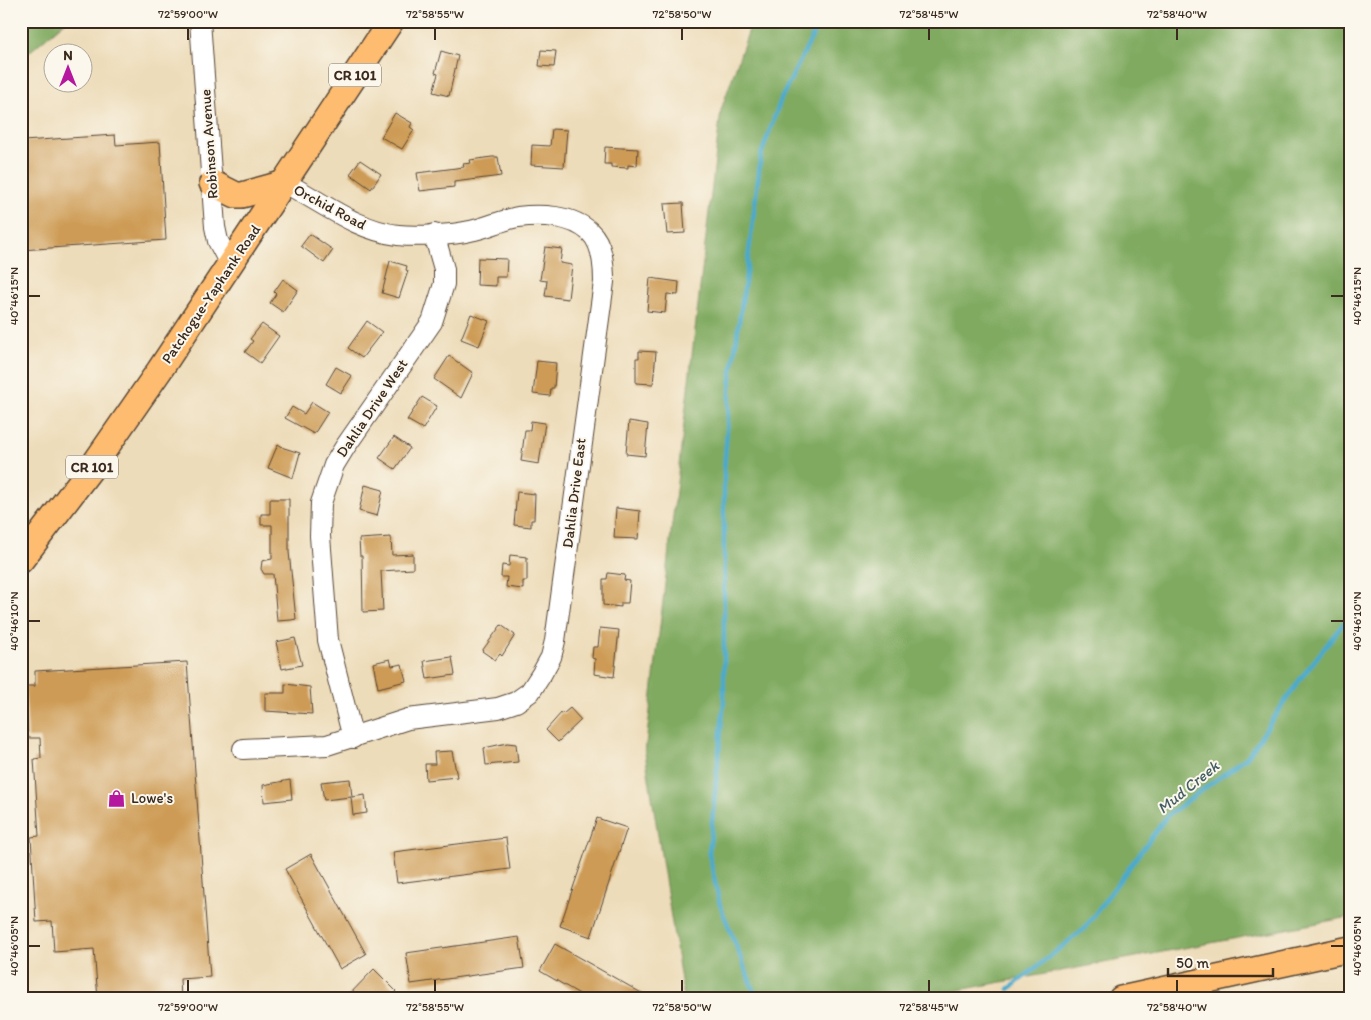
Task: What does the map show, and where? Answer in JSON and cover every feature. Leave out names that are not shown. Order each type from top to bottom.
[{"type":"main road","name":"Patchogue-Yaphank Road","points":[[21,560],[117,432],[285,183],[391,21]]},
{"type":"main road","points":[[212,183],[236,195],[242,195],[285,183]]},
{"type":"main road","points":[[1121,999],[1350,949]]},
{"type":"street","name":"Robinson Avenue","points":[[200,21],[215,227],[218,241],[230,264]]},
{"type":"street","name":"Orchid Road","points":[[285,183],[366,227],[398,235],[469,232],[516,217],[543,214],[571,222],[590,232],[600,248],[604,264],[604,282],[600,308]]},
{"type":"street","name":"Dahlia Drive West","points":[[353,738],[328,640],[320,536],[322,503],[334,466],[345,446],[432,322],[444,284],[444,269],[434,234]]},
{"type":"street","name":"Dahlia Drive East","points":[[243,749],[327,745],[408,719],[498,708],[516,702],[530,692],[551,657],[555,641],[600,308]]},
{"type":"green space","points":[[21,21],[66,21],[21,59]]},
{"type":"green space","points":[[752,21],[1350,21],[1350,917],[911,999],[684,999],[645,753],[721,110]]},
{"type":"building","points":[[541,50],[556,51],[554,67],[539,66]]},
{"type":"building","points":[[441,51],[458,56],[449,96],[433,92],[438,74],[435,73]]},
{"type":"building","points":[[395,113],[412,123],[410,127],[414,130],[402,149],[381,137]]},
{"type":"building","points":[[552,129],[567,130],[564,167],[531,165],[532,145],[550,146]]},
{"type":"building","points":[[115,135],[116,145],[160,142],[166,240],[21,250],[23,141]]},
{"type":"building","points":[[605,147],[638,149],[637,166],[628,165],[628,168],[611,167],[611,164],[604,164]]},
{"type":"building","points":[[498,157],[501,176],[454,182],[454,187],[420,191],[417,173],[464,167],[463,164],[471,163],[470,160]]},
{"type":"building","points":[[360,160],[381,174],[371,189],[350,174]]},
{"type":"building","points":[[683,203],[685,233],[667,234],[664,204]]},
{"type":"building","points":[[310,234],[333,250],[324,263],[301,246]]},
{"type":"building","points":[[545,247],[562,249],[560,263],[572,265],[568,299],[545,296],[547,281],[540,280]]},
{"type":"building","points":[[478,258],[507,259],[506,277],[496,277],[496,286],[477,285]]},
{"type":"building","points":[[390,261],[407,266],[406,270],[408,271],[399,298],[382,293]]},
{"type":"building","points":[[650,278],[679,282],[678,295],[667,294],[665,313],[647,311]]},
{"type":"building","points":[[283,279],[298,290],[283,312],[270,303],[276,294],[274,292]]},
{"type":"building","points":[[471,314],[489,321],[479,346],[461,339]]},
{"type":"building","points":[[367,321],[382,332],[362,358],[348,348]]},
{"type":"building","points":[[262,324],[279,336],[260,363],[245,352],[253,341],[250,339]]},
{"type":"building","points":[[639,351],[656,352],[653,384],[636,383],[636,358],[639,358]]},
{"type":"building","points":[[449,356],[473,373],[461,398],[434,379]]},
{"type":"building","points":[[537,361],[556,363],[554,388],[551,388],[550,396],[533,394]]},
{"type":"building","points":[[336,367],[352,376],[341,393],[326,384]]},
{"type":"building","points":[[422,397],[437,406],[423,429],[407,420]]},
{"type":"building","points":[[312,402],[328,412],[314,434],[285,418],[292,407],[304,414]]},
{"type":"building","points":[[531,421],[545,423],[539,464],[521,461],[525,430],[530,430]]},
{"type":"building","points":[[629,421],[648,424],[645,456],[626,454]]},
{"type":"building","points":[[394,437],[410,448],[395,469],[379,458]]},
{"type":"building","points":[[278,444],[300,453],[293,478],[268,468]]},
{"type":"building","points":[[365,485],[383,490],[377,516],[359,511]]},
{"type":"building","points":[[517,492],[535,494],[534,520],[531,520],[531,527],[514,525]]},
{"type":"building","points":[[270,499],[289,499],[289,552],[296,619],[291,620],[277,621],[273,574],[264,574],[261,569],[262,561],[272,559],[272,525],[261,525],[261,514],[270,514]]},
{"type":"building","points":[[616,508],[640,511],[638,539],[614,538]]},
{"type":"building","points":[[391,537],[392,555],[413,554],[413,569],[381,571],[383,611],[363,612],[362,556],[360,556],[359,539]]},
{"type":"building","points":[[510,555],[527,557],[527,581],[523,581],[523,589],[506,587],[507,577],[501,577],[502,565],[509,566]]},
{"type":"building","points":[[608,573],[625,575],[624,580],[630,581],[628,603],[621,603],[621,607],[603,605],[603,579],[607,579]]},
{"type":"building","points":[[501,625],[515,635],[502,656],[500,654],[495,660],[482,651]]},
{"type":"building","points":[[600,628],[619,630],[614,677],[594,674],[595,659],[592,658],[593,647],[598,647]]},
{"type":"building","points":[[295,638],[302,665],[282,669],[276,642]]},
{"type":"building","points":[[452,657],[455,675],[427,679],[424,661]]},
{"type":"building","points":[[390,659],[392,666],[402,664],[406,681],[378,688],[373,663]]},
{"type":"building","name":"Lowe's","points":[[187,662],[210,977],[180,979],[181,999],[98,999],[94,949],[54,952],[52,921],[36,922],[31,837],[39,836],[34,759],[41,758],[40,738],[28,738],[25,686],[35,686],[35,671]]},
{"type":"building","points":[[285,684],[310,687],[312,714],[265,711],[265,693],[285,693]]},
{"type":"building","points":[[570,708],[581,720],[558,742],[546,730],[562,712],[563,714]]},
{"type":"building","points":[[507,743],[516,744],[518,762],[486,765],[484,748]]},
{"type":"building","points":[[452,751],[457,777],[426,780],[425,764],[435,764],[434,752]]},
{"type":"building","points":[[350,779],[352,797],[365,795],[367,813],[353,815],[351,797],[324,800],[321,782]]},
{"type":"building","points":[[290,780],[292,799],[264,802],[263,785]]},
{"type":"building","points":[[597,818],[627,828],[591,937],[560,926]]},
{"type":"building","points":[[506,838],[510,869],[397,883],[393,852]]},
{"type":"building","points":[[311,854],[366,954],[340,969],[285,869]]},
{"type":"building","points":[[519,937],[524,968],[411,984],[406,953]]},
{"type":"building","points":[[555,944],[652,999],[588,999],[540,971]]},
{"type":"building","points":[[374,969],[396,991],[389,999],[345,999]]},
{"type":"waterway","points":[[757,999],[720,905],[709,854],[724,701],[724,470],[731,378],[761,155],[781,99],[820,21]]},
{"type":"waterway","name":"Mud Creek","points":[[1009,989],[1084,929],[1167,816],[1247,757],[1301,678],[1350,615]]},
{"type":"railway","points":[[1337,999],[1350,996]]},
{"type":"place","name":"Lowe's","points":[[117,798]]}]
